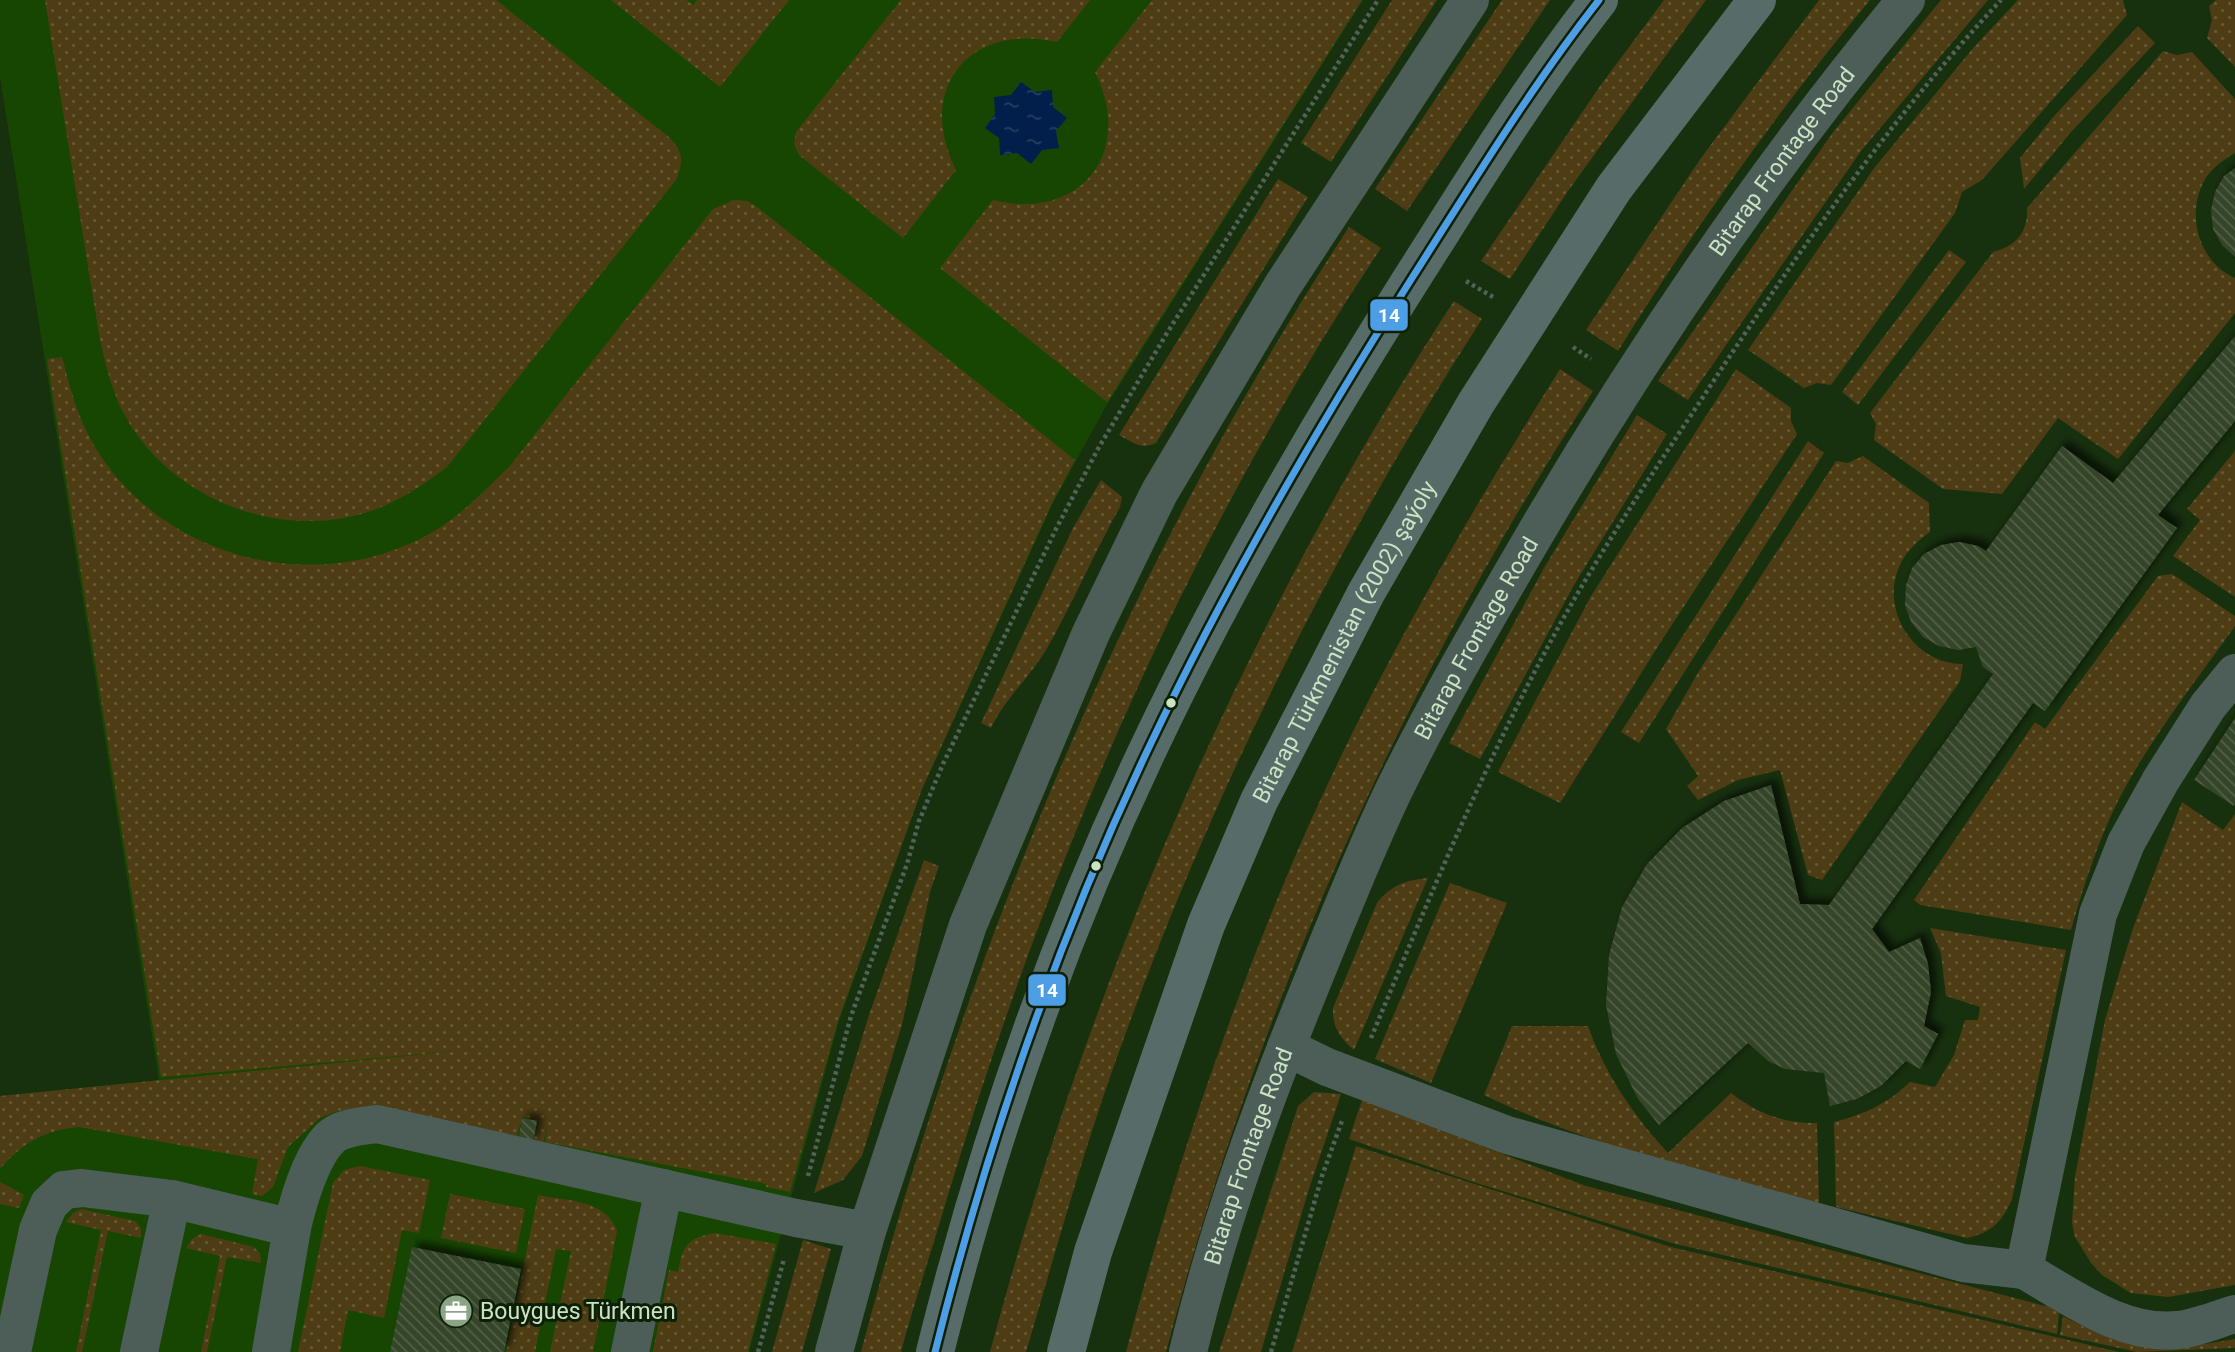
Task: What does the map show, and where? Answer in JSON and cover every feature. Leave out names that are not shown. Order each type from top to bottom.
[{"type":"main road","points":[[935,1352],[957,1264],[1021,1063],[1071,928],[1154,735],[1249,553],[1364,355],[1508,128],[1566,42],[1599,0]]},
{"type":"main road","name":"Bitarap Türkmenistan (2002) şaýoly","points":[[1066,1352],[1093,1252],[1206,925],[1277,766],[1366,593],[1476,403],[1614,188],[1757,0]]},
{"type":"street","points":[[834,1352],[867,1231],[968,925],[1091,633],[1159,493],[1283,285],[1469,0]]},
{"type":"street","name":"Bitarap Frontage Road","points":[[1188,1352],[1239,1173],[1286,1047],[1392,794],[1443,695],[1563,485],[1650,347],[1748,205],[1860,55],[1906,0]]},
{"type":"street","points":[[2024,1270],[2098,914],[2126,844],[2161,780],[2208,706],[2235,673]]},
{"type":"street","points":[[1286,1047],[1358,1079],[1507,1135],[1963,1263],[2024,1270],[2095,1310],[2135,1327],[2177,1330],[2235,1314]]},
{"type":"street","points":[[271,1352],[299,1201],[331,1137],[349,1129],[377,1124],[796,1218],[867,1231]]},
{"type":"street","points":[[12,1352],[38,1230],[49,1204],[64,1190],[82,1188],[172,1199],[292,1228]]},
{"type":"street","points":[[630,1352],[664,1188]]},
{"type":"street","points":[[139,1352],[172,1199]]},
{"type":"path","points":[[758,1352],[850,1016],[907,864],[919,821],[943,764],[1099,447],[1174,322],[1378,0]]},
{"type":"path","points":[[1272,1352],[1322,1177],[1358,1079],[1364,1054],[1439,875],[1543,655],[1581,586],[1812,236],[1902,115],[2001,0]]},
{"type":"path","points":[[1466,281],[1496,300]]},
{"type":"shaded area","points":[[0,0],[1363,0],[1105,408],[1053,503],[922,789],[839,1021],[749,1352],[0,1352],[0,1096],[159,1080],[0,77]]},
{"type":"shaded area","points":[[45,0],[496,0],[670,138],[680,153],[680,168],[676,180],[447,467],[384,506],[347,517],[309,521],[270,517],[233,507],[198,490],[167,467],[140,439],[120,406],[99,334]]},
{"type":"shaded area","points":[[611,0],[686,0],[693,5],[697,0],[789,0],[720,87]]},
{"type":"shaded area","points":[[901,0],[1090,0],[1057,42],[1026,38],[998,42],[976,52],[958,68],[947,89],[942,113],[945,140],[956,170],[903,238],[799,155],[794,144],[796,132]]},
{"type":"shaded area","points":[[1152,0],[1362,0],[1107,402],[940,268],[993,200],[1024,204],[1052,201],[1074,190],[1092,174],[1104,153],[1108,129],[1106,101],[1095,72]]},
{"type":"shaded area","points":[[1392,0],[1437,0],[1331,162],[1301,143]]},
{"type":"shaded area","points":[[1502,0],[1550,0],[1407,211],[1375,189]]},
{"type":"shaded area","points":[[1664,0],[1706,0],[1568,191],[1510,279],[1481,261],[1600,86]]},
{"type":"shaded area","points":[[1819,0],[1870,0],[1802,84],[1738,171],[1676,260],[1618,351],[1586,330],[1701,158]]},
{"type":"shaded area","points":[[1941,0],[1988,0],[1861,151],[1688,400],[1658,381],[1834,131]]},
{"type":"shaded area","points":[[2018,0],[2123,0],[2127,15],[1982,180],[1962,192],[1955,213],[1831,385],[1817,383],[1804,388],[1748,350],[1875,167],[1974,47]]},
{"type":"shaded area","points":[[2216,0],[2235,0],[2235,67],[2207,38],[2212,20],[2209,6]]},
{"type":"shaded area","points":[[2138,26],[2155,43],[2071,132],[2024,189],[2020,158],[2054,116]]},
{"type":"shaded area","points":[[2163,51],[2177,55],[2192,52],[2235,99],[2235,153],[2217,166],[2203,183],[2198,196],[2196,224],[2205,250],[2213,262],[2235,278],[2235,313],[2118,459],[2058,418],[2002,494],[1943,489],[1874,440],[1876,424],[1870,413],[1993,252],[2008,246],[2019,237],[2025,225],[2027,208]]},
{"type":"shaded area","points":[[1278,179],[1308,197],[1156,443],[1141,445],[1119,435]]},
{"type":"shaded area","points":[[734,200],[747,201],[757,207],[1075,460],[1052,503],[922,789],[838,1021],[790,1192],[766,1187],[766,1184],[545,1142],[548,1124],[543,1143],[534,1141],[538,1121],[522,1117],[517,1137],[359,1107],[320,1118],[288,1147],[273,1187],[262,1196],[252,1194],[258,1159],[79,1127],[55,1131],[35,1139],[0,1169],[0,1096],[468,1050],[161,1077],[47,359],[62,357],[79,414],[95,447],[125,486],[161,518],[203,542],[249,558],[296,564],[344,562],[391,551],[436,530],[474,500],[509,467],[713,209]]},
{"type":"shaded area","points":[[1349,227],[1381,248],[1311,359],[1245,472],[1185,588],[1130,705],[1078,825],[1031,946],[988,1070],[901,1352],[861,1352],[903,1204],[950,1057],[1002,912],[1060,770],[1123,630],[1192,492],[1267,358]]},
{"type":"shaded area","points":[[1949,250],[1966,262],[1858,405],[1842,392]]},
{"type":"shaded area","points":[[1454,301],[1482,319],[1372,500],[1273,688],[1228,784],[1145,980],[1109,1080],[1026,1352],[990,1352],[1030,1214],[1075,1077],[1125,941],[1180,808],[1241,677],[1307,549],[1378,423]]},
{"type":"shaded area","points":[[1560,369],[1593,391],[1523,503],[1458,618],[1397,735],[1341,854],[1290,976],[1244,1099],[1202,1225],[1166,1352],[1126,1352],[1177,1176],[1216,1061],[1258,946],[1310,822],[1410,624],[1483,495]]},
{"type":"shaded area","points":[[1736,369],[1791,408],[1791,421],[1797,434],[1662,640],[1560,803],[1498,772],[1591,596]]},
{"type":"shaded area","points":[[1637,415],[1667,434],[1574,585],[1480,759],[1449,743],[1544,568]]},
{"type":"shaded area","points":[[1808,441],[1824,453],[1639,743],[1621,732]]},
{"type":"shaded area","points":[[2235,451],[2235,597],[2173,556],[2200,520],[2187,509]]},
{"type":"shaded area","points":[[1863,456],[1929,503],[1930,532],[1907,554],[1895,580],[1897,615],[1915,644],[1929,655],[1945,662],[1963,664],[1960,681],[1822,880],[1808,875],[1780,770],[1738,780],[1698,800],[1687,786],[1698,776],[1666,729],[1699,671],[1836,461],[1848,463]]},
{"type":"shaded area","points":[[1101,480],[1122,497],[1120,507],[1046,650],[991,728],[981,723],[1073,528]]},
{"type":"shaded area","points":[[2172,574],[2235,616],[2235,626],[2159,732],[2119,799],[2092,863],[2071,930],[1920,905],[1914,900],[2035,722],[2045,729],[2158,576]]},
{"type":"shaded area","points":[[2182,802],[2223,830],[2235,814],[2235,1285],[2168,1297],[2131,1293],[2102,1275],[2075,1237],[2072,1223],[2075,1176],[2105,1020],[2133,928]]},
{"type":"shaded area","points":[[924,860],[939,866],[930,892],[902,1025],[862,1156],[843,1180],[814,1193],[869,1015]]},
{"type":"shaded area","points":[[1428,878],[1354,1050],[1338,1032],[1333,1008],[1377,903],[1400,884]]},
{"type":"shaded area","points":[[1450,883],[1507,903],[1431,1083],[1375,1059]]},
{"type":"shaded area","points":[[1930,928],[2066,950],[2012,1199],[2005,1214],[1995,1225],[1983,1233],[1967,1238],[1836,1207],[1834,1122],[1875,1107],[1910,1082],[1935,1087],[1954,1055],[1965,1020],[1978,1020],[1980,1007],[1946,996],[1941,953]]},
{"type":"shaded area","points":[[1512,1026],[1588,1026],[1621,1093],[1668,1153],[1731,1093],[1771,1116],[1794,1122],[1817,1123],[1819,1203],[1691,1170],[1607,1144],[1484,1095]]},
{"type":"shaded area","points":[[1314,1092],[1341,1094],[1308,1192],[1261,1352],[1219,1352],[1298,1106]]},
{"type":"shaded area","points":[[1362,1100],[1586,1186],[2049,1307],[2059,1313],[2057,1334],[1672,1243],[1470,1181],[1349,1139]]},
{"type":"shaded area","points":[[1356,1146],[1671,1247],[2119,1352],[1292,1352]]},
{"type":"shaded area","points":[[360,1166],[430,1180],[419,1233],[402,1230],[384,1318],[348,1310],[340,1352],[298,1352],[333,1183],[344,1170]]},
{"type":"shaded area","points":[[0,1182],[24,1195],[19,1208],[0,1204]]},
{"type":"shaded area","points":[[450,1194],[525,1209],[516,1253],[441,1238]]},
{"type":"shaded area","points":[[538,1195],[595,1208],[605,1213],[617,1231],[593,1352],[550,1352],[571,1251],[556,1249],[535,1352],[506,1352]]},
{"type":"shaded area","points":[[81,1209],[135,1221],[141,1228],[141,1238],[108,1231],[82,1352],[76,1352],[101,1230],[66,1222],[73,1213]]},
{"type":"shaded area","points":[[715,1233],[776,1244],[748,1352],[653,1352],[669,1270],[678,1272],[682,1255],[692,1240]]},
{"type":"shaded area","points":[[201,1234],[254,1247],[260,1254],[261,1263],[227,1257],[207,1352],[201,1352],[220,1256],[186,1248],[192,1239]]},
{"type":"shaded area","points":[[803,1240],[831,1249],[802,1352],[772,1352]]},
{"type":"shaded area","points":[[2063,1316],[2107,1337],[2127,1343],[2165,1347],[2235,1339],[2235,1348],[2137,1352],[2060,1335]]},
{"type":"water","points":[[1021,82],[1035,92],[1052,90],[1053,107],[1067,118],[1056,131],[1059,148],[1042,150],[1031,164],[1017,153],[1000,155],[999,138],[985,128],[995,114],[994,97],[1011,95]]},
{"type":"building","points":[[2235,168],[2235,257],[2222,245],[2213,229],[2211,210],[2215,192],[2224,176]]},
{"type":"building","points":[[2235,336],[2235,421],[2158,515],[2177,528],[2045,711],[2033,703],[1872,929],[1889,952],[1920,938],[1928,964],[1931,992],[1924,1026],[1938,1034],[1920,1069],[1906,1061],[1881,1086],[1857,1099],[1830,1106],[1824,1073],[1785,1069],[1768,1061],[1748,1043],[1659,1125],[1638,1099],[1616,1054],[1606,1005],[1609,955],[1622,907],[1647,864],[1682,828],[1724,801],[1771,785],[1800,904],[1829,905],[1993,674],[1983,667],[1976,647],[1958,650],[1939,646],[1923,637],[1911,622],[1905,605],[1906,585],[1912,568],[1924,554],[1941,545],[1959,542],[1978,546],[1986,551],[2062,446],[2113,483]]},
{"type":"building","points":[[2235,718],[2235,804],[2234,806],[2194,780]]},
{"type":"building","points":[[522,1118],[537,1121],[533,1143],[518,1141]]},
{"type":"building","name":"Bouygues Türkmen","points":[[412,1247],[521,1269],[504,1352],[390,1352]]},
{"type":"transit line","name":"14","points":[[935,1352],[978,1196],[1055,966],[1117,816],[1180,683],[1274,507],[1377,334],[1502,137],[1599,0]]},
{"type":"place","name":"Bouygues Türkmen","points":[[456,1311]]}]
